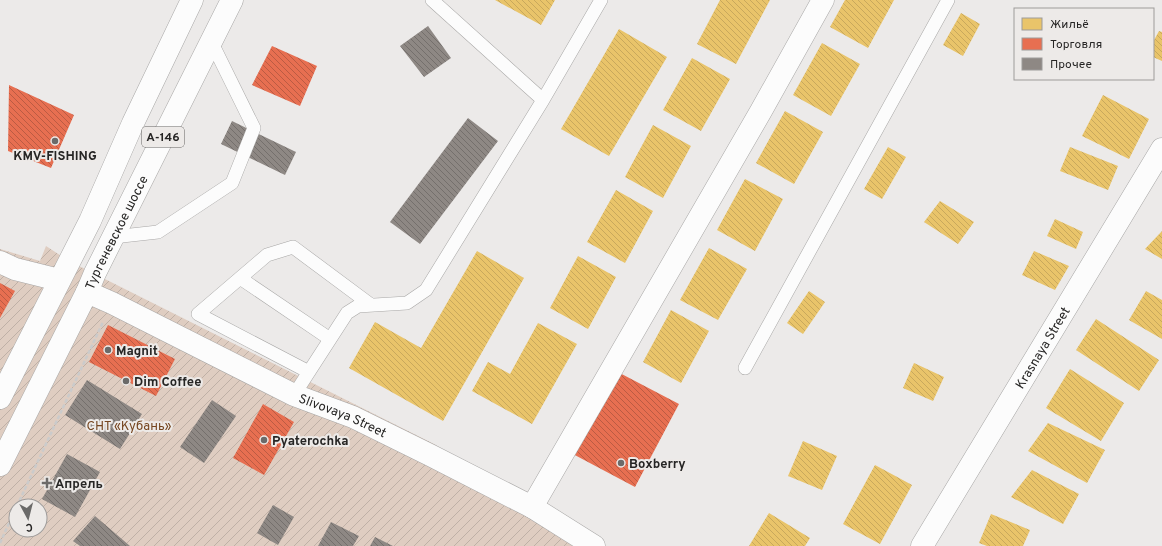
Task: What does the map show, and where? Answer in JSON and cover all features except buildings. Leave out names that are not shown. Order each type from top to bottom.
[{"type":"main road","name":"А-146","points":[[0,398],[90,221],[133,123],[192,0]]},
{"type":"main road","name":"Тургеневское шоссе","points":[[0,465],[94,273],[232,0]]},
{"type":"main road","points":[[532,507],[761,111],[823,0]]},
{"type":"main road","name":"Krasnaya Street","points":[[922,546],[1162,149]]},
{"type":"main road","points":[[0,262],[14,269],[59,280]]},
{"type":"main road","name":"Slivovaya Street","points":[[86,292],[112,303],[294,395],[352,417],[430,455],[532,507],[594,546]]},
{"type":"lane","points":[[432,0],[543,100]]},
{"type":"lane","points":[[294,395],[347,313],[358,306],[407,303],[426,290],[543,100],[602,0]]},
{"type":"lane","points":[[745,368],[948,0]]},
{"type":"lane","points":[[113,237],[158,232],[232,183],[254,128],[211,41]]},
{"type":"lane","points":[[309,372],[198,314],[267,255],[293,247],[371,305]]},
{"type":"lane","points":[[240,278],[330,338]]},
{"type":"path","points":[[21,498],[112,303]]},
{"type":"path","points":[[0,543],[8,526]]},
{"type":"green space","name":"СНТ «Кубань»","points":[[46,246],[69,261],[434,444],[598,546],[0,546],[0,249],[40,261]]},
{"type":"place","name":"KMV-FISHING","points":[[55,141]]},
{"type":"place","name":"Magnit","points":[[108,350]]},
{"type":"place","name":"Dim Coffee","points":[[126,381]]},
{"type":"place","name":"Pyaterochka","points":[[264,440]]},
{"type":"place","name":"Boxberry","points":[[621,463]]},
{"type":"place","name":"Апрель","points":[[47,483]]}]
